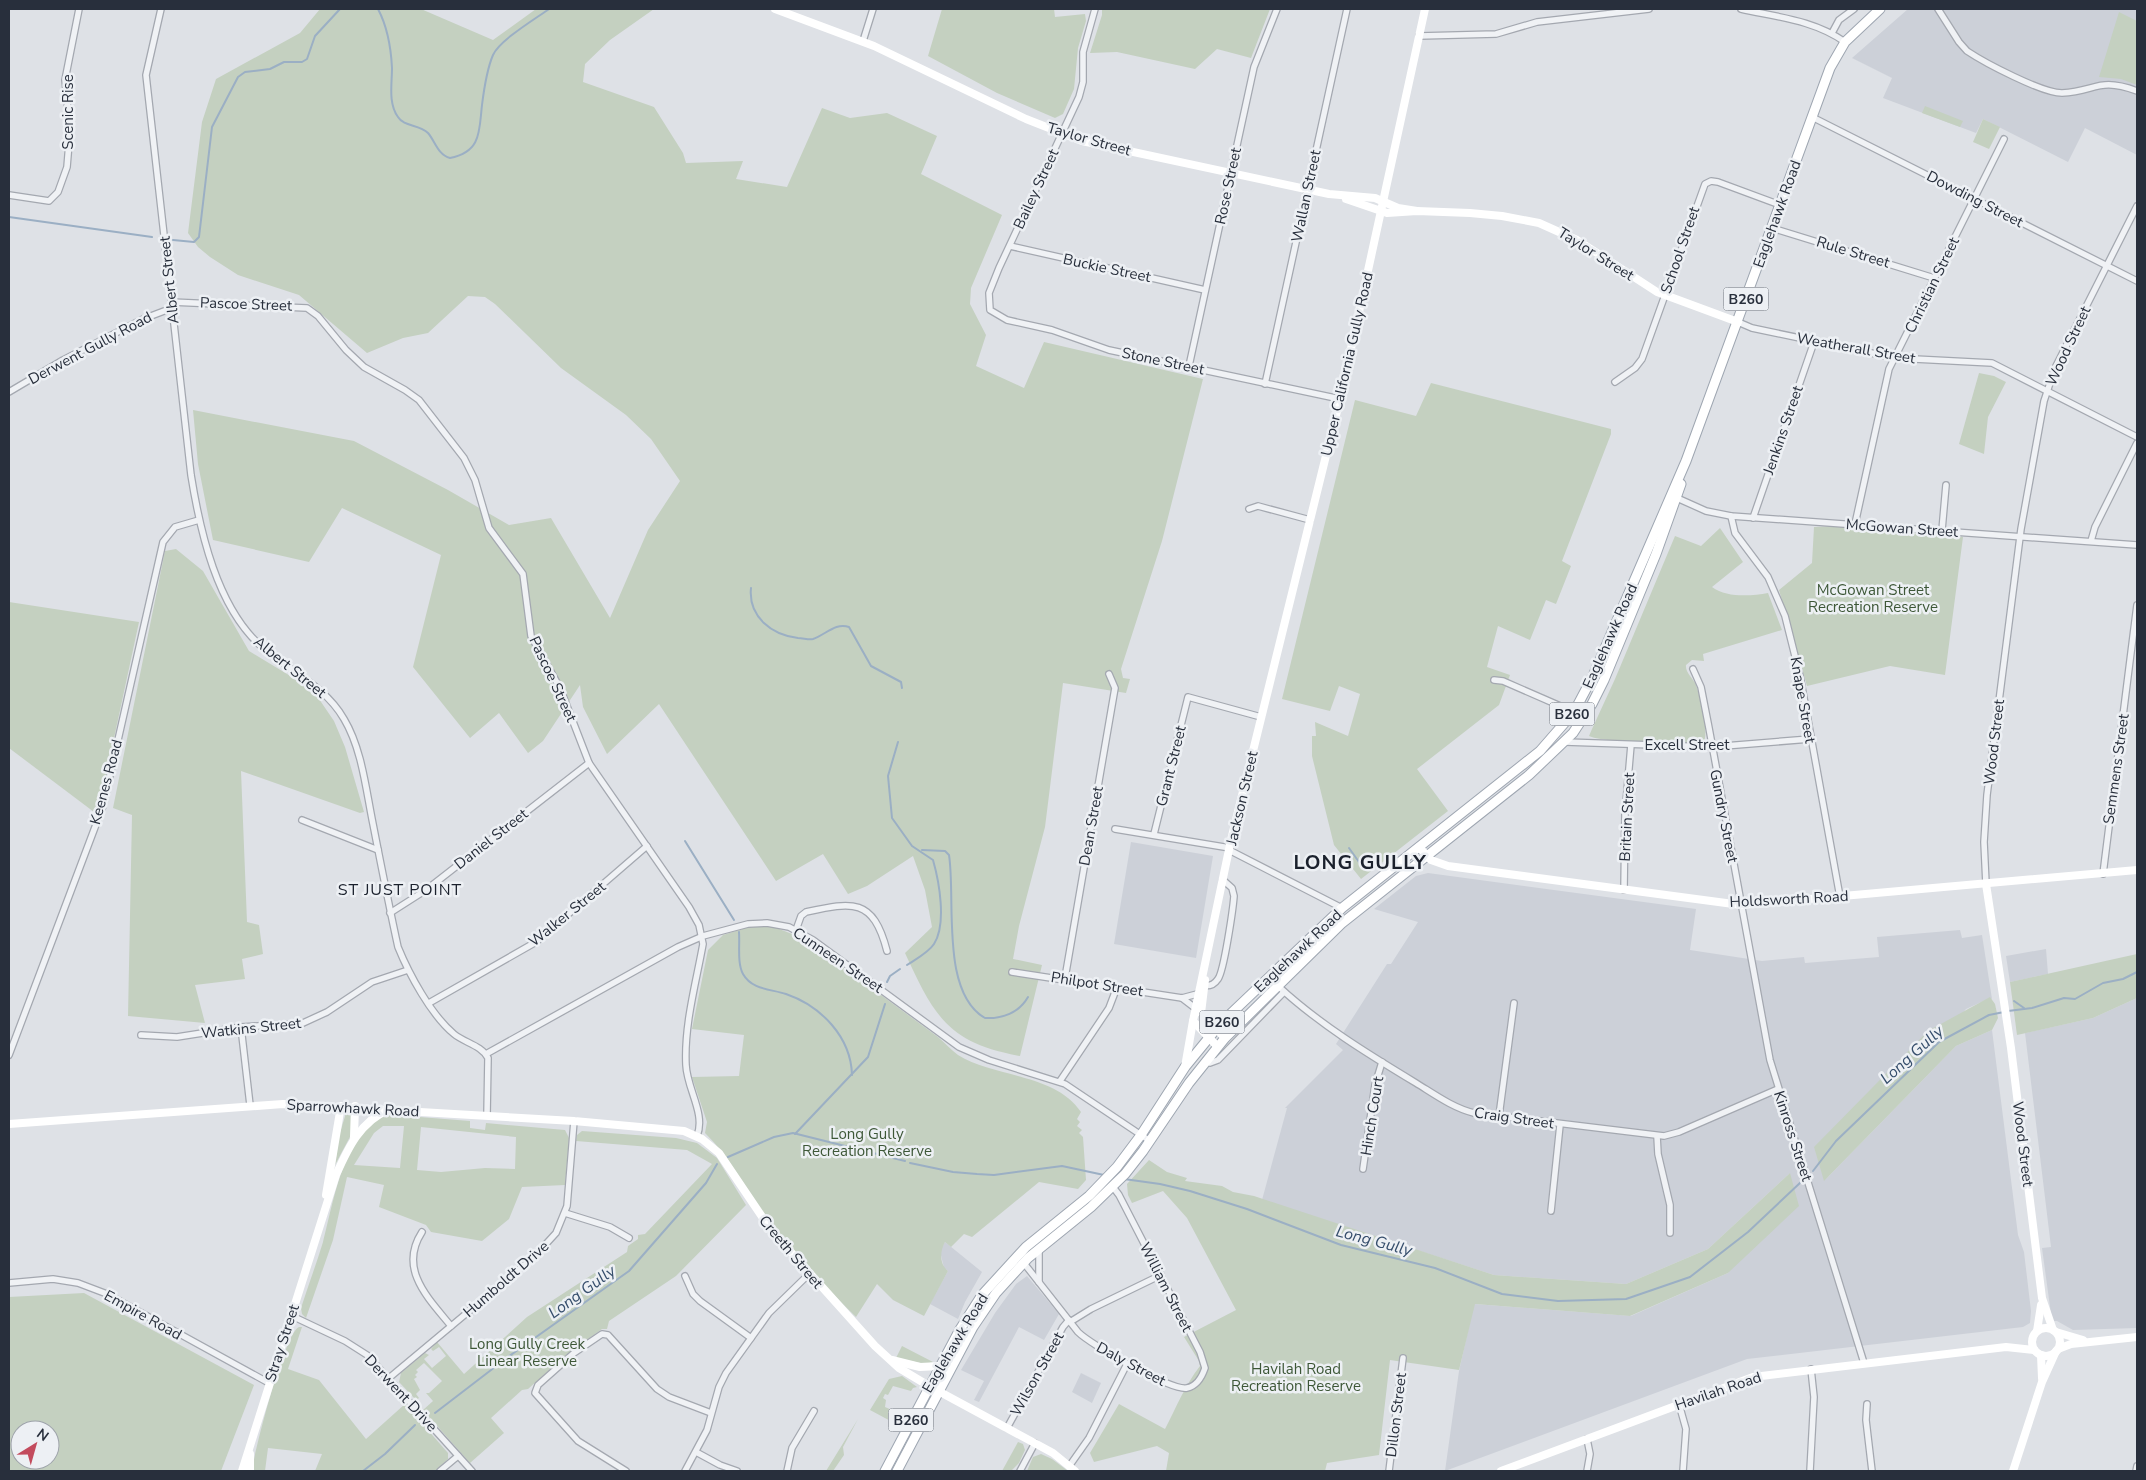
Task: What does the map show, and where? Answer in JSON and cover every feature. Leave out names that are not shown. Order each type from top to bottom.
[{"type":"main road","name":"Eaglehawk Road","points":[[897,1471],[982,1313],[1002,1285],[1023,1262],[1125,1174],[1208,1062],[1217,1046],[1281,989],[1341,924],[1529,775],[1565,742],[1579,724],[1598,693],[1674,497],[1830,68],[1845,42],[1880,9]]},
{"type":"main road","name":"Eaglehawk Road","points":[[886,1471],[929,1386],[975,1305],[1007,1266],[1026,1247],[1113,1172],[1141,1135],[1185,1068],[1216,1029],[1342,908],[1536,754],[1555,736],[1574,712],[1593,676],[1674,497]]},
{"type":"main road","points":[[1228,1016],[1270,985],[1281,989]]},
{"type":"main road","name":"Creeth Street","points":[[929,1386],[940,1392]]},
{"type":"street","name":"Scenic Rise","points":[[9,195],[49,201],[58,192],[67,167],[69,122],[65,80],[80,9]]},
{"type":"street","name":"Albert Street","points":[[161,9],[146,75],[191,475],[206,548],[221,586],[246,630],[267,651],[326,694],[345,720],[359,760],[398,947],[408,970],[429,1003],[454,1034],[486,1054]]},
{"type":"street","name":"Taylor Street","points":[[775,9],[863,41],[1062,134],[1094,144],[1329,194],[1388,213],[1417,211]]},
{"type":"street","points":[[863,41],[873,9]]},
{"type":"street","name":"Bailey Street","points":[[990,310],[989,293],[1082,90],[1084,52],[1095,9]]},
{"type":"street","name":"Rose Street","points":[[1190,366],[1256,60],[1277,9]]},
{"type":"street","name":"Wallan Street","points":[[1266,384],[1347,9]]},
{"type":"street","name":"Upper California Gully Road","points":[[1261,717],[1340,399],[1425,9]]},
{"type":"street","points":[[1419,36],[1496,34],[1537,22],[1649,9]]},
{"type":"street","points":[[1741,9],[1807,23],[1832,33],[1845,42]]},
{"type":"street","points":[[1832,33],[1840,20],[1854,9]]},
{"type":"street","points":[[1939,9],[1961,45],[1967,51],[2040,88],[2063,93],[2110,84],[2137,92]]},
{"type":"street","name":"Dowding Street","points":[[1812,117],[2137,281]]},
{"type":"street","name":"Christian Street","points":[[1855,524],[1886,379],[2004,139]]},
{"type":"street","name":"School Street","points":[[1615,382],[1641,362],[1705,184],[1711,181],[1718,182],[1780,205]]},
{"type":"street","name":"Taylor Street","points":[[1329,194],[1375,198],[1398,208],[1417,211],[1502,216],[1552,228],[1578,240],[1665,296],[1738,322]]},
{"type":"street","name":"Wood Street","points":[[2054,1331],[2042,1298],[2006,1016],[1986,884],[1985,808],[2020,536],[2047,391],[2055,368],[2137,206]]},
{"type":"street","name":"Rule Street","points":[[1772,228],[1934,278]]},
{"type":"street","name":"Buckie Street","points":[[1010,246],[1205,290]]},
{"type":"street","name":"Derwent Gully Road","points":[[9,392],[80,351],[172,305]]},
{"type":"street","name":"Pascoe Street","points":[[172,305],[307,308],[318,316],[346,350],[364,367],[405,390],[426,408],[468,465],[489,528],[523,574],[531,636],[560,688],[589,763],[689,907],[703,936]]},
{"type":"street","name":"Stone Street","points":[[990,310],[1007,320],[1052,330],[1098,346],[1340,399]]},
{"type":"street","name":"Weatherall Street","points":[[1738,322],[1814,342],[1895,358],[1988,362],[2137,437]]},
{"type":"street","name":"Jenkins Street","points":[[1753,518],[1814,342]]},
{"type":"street","points":[[2091,541],[2095,527],[2137,443]]},
{"type":"street","points":[[1942,530],[1946,485]]},
{"type":"street","name":"McGowan Street","points":[[1674,497],[1706,511],[1731,516],[2137,545]]},
{"type":"street","points":[[1249,509],[1258,506],[1310,520]]},
{"type":"street","name":"Knape Street","points":[[1731,516],[1735,533],[1768,577],[1783,609],[1800,676],[1840,897]]},
{"type":"street","name":"Keenes Road","points":[[9,1055],[103,806],[163,542],[175,527],[199,520]]},
{"type":"street","name":"Semmens Street","points":[[2103,874],[2137,605]]},
{"type":"street","name":"Gundry Street","points":[[1693,669],[1701,687],[1741,904]]},
{"type":"street","name":"Dean Street","points":[[1065,978],[1115,688],[1109,674]]},
{"type":"street","points":[[1494,680],[1503,681],[1574,712]]},
{"type":"street","name":"Grant Street","points":[[1154,834],[1188,697],[1261,717]]},
{"type":"street","name":"Jackson Street","points":[[1185,1068],[1197,994],[1201,985],[1229,849],[1261,717]]},
{"type":"street","name":"Excell Street","points":[[1565,742],[1712,748],[1810,739]]},
{"type":"street","name":"Britain Street","points":[[1624,890],[1625,814],[1631,745]]},
{"type":"street","name":"Daniel Street","points":[[390,913],[426,890],[589,763]]},
{"type":"street","points":[[302,820],[378,850]]},
{"type":"street","points":[[1115,829],[1154,834],[1229,849],[1342,908]]},
{"type":"street","name":"Walker Street","points":[[429,1003],[536,942],[647,846]]},
{"type":"street","name":"Holdsworth Road","points":[[1419,847],[1435,862],[1448,866],[1741,904],[2137,870]]},
{"type":"street","points":[[1201,985],[1214,983],[1221,972],[1234,896],[1232,888],[1223,880]]},
{"type":"street","points":[[796,930],[801,916],[806,912],[855,904],[864,908],[871,916],[883,937],[887,951]]},
{"type":"street","name":"Kinross Street","points":[[1741,904],[1778,1089],[1864,1363]]},
{"type":"street","name":"Cunneen Street","points":[[486,1054],[678,947],[703,936],[758,923],[775,923],[796,930],[819,944],[959,1046],[989,1060],[1060,1081],[1150,1141]]},
{"type":"street","points":[[697,1136],[700,1121],[689,1088],[686,1057],[703,936]]},
{"type":"street","name":"Watkins Street","points":[[141,1034],[177,1037],[310,1021],[372,982],[408,970]]},
{"type":"street","name":"Philpot Street","points":[[1012,972],[1065,978],[1182,998],[1197,994]]},
{"type":"street","name":"Jackson Street","points":[[1201,985],[1201,1011],[1225,1038]]},
{"type":"street","points":[[1060,1081],[1109,1008],[1117,988]]},
{"type":"street","name":"Eaglehawk Road","points":[[1208,1062],[1218,1060],[1281,989]]},
{"type":"street","name":"Craig Street","points":[[1281,989],[1323,1022],[1382,1062],[1458,1108],[1468,1112],[1657,1136],[1679,1132],[1778,1089]]},
{"type":"street","points":[[1182,998],[1194,1008]]},
{"type":"street","points":[[1499,1116],[1514,1003]]},
{"type":"street","points":[[1193,1021],[1217,1046]]},
{"type":"street","points":[[241,1028],[250,1105]]},
{"type":"street","points":[[486,1054],[489,1068],[487,1115]]},
{"type":"street","name":"Hinch Court","points":[[1364,1169],[1375,1085],[1382,1062]]},
{"type":"street","name":"Sparrowhawk Road","points":[[9,1124],[250,1105],[355,1106],[670,1129],[697,1136]]},
{"type":"street","name":"Stray Street","points":[[323,1215],[342,1106]]},
{"type":"street","points":[[354,1139],[355,1106]]},
{"type":"street","name":"Stray Street","points":[[242,1471],[336,1175],[354,1139],[370,1120],[389,1108]]},
{"type":"street","name":"Humboldt Drive","points":[[389,1378],[545,1246],[560,1227],[565,1213],[574,1121]]},
{"type":"street","points":[[1550,1211],[1560,1125]]},
{"type":"street","name":"Creeth Street","points":[[697,1136],[719,1154],[770,1230],[809,1274],[888,1358],[903,1371],[929,1386]]},
{"type":"street","points":[[1657,1136],[1658,1154],[1670,1205],[1670,1233]]},
{"type":"street","name":"William Street","points":[[1115,1184],[1205,1366],[1201,1378],[1192,1386]]},
{"type":"street","points":[[565,1213],[610,1227],[629,1238]]},
{"type":"street","points":[[422,1232],[414,1251],[414,1272],[424,1293],[451,1326]]},
{"type":"street","points":[[1039,1248],[1039,1282]]},
{"type":"street","name":"Daly Street","points":[[1023,1262],[1087,1340],[1127,1364],[1178,1388],[1192,1386]]},
{"type":"street","points":[[685,1471],[707,1430],[722,1380],[773,1309],[809,1274]]},
{"type":"street","name":"Wilson Street","points":[[1007,1428],[1063,1327],[1091,1309],[1161,1275]]},
{"type":"street","points":[[685,1276],[693,1294],[700,1302],[751,1338]]},
{"type":"street","name":"Empire Road","points":[[9,1283],[53,1279],[78,1283],[107,1294],[269,1383]]},
{"type":"street","name":"Wood Street","points":[[2035,1334],[2042,1298]]},
{"type":"street","name":"Derwent Drive","points":[[292,1316],[353,1346],[367,1355],[472,1471]]},
{"type":"street","points":[[2042,1382],[2038,1352],[2032,1343],[2035,1334],[2045,1328],[2089,1342]]},
{"type":"street","points":[[2013,1471],[2042,1382],[2060,1340],[2054,1331]]},
{"type":"street","points":[[626,1471],[585,1446],[570,1433],[536,1395],[535,1389],[574,1353],[600,1335],[606,1334],[661,1393],[711,1413]]},
{"type":"street","name":"Havilah Road","points":[[2006,1348],[2035,1334]]},
{"type":"street","points":[[2038,1352],[2049,1356],[2069,1345],[2137,1337]]},
{"type":"street","points":[[2110,1340],[2137,1341]]},
{"type":"street","name":"Havilah Road","points":[[1501,1471],[1753,1377],[2006,1348],[2038,1352]]},
{"type":"street","points":[[888,1358],[914,1366],[940,1366]]},
{"type":"street","name":"Dillon Street","points":[[1389,1471],[1403,1358]]},
{"type":"street","points":[[1073,1468],[1127,1364]]},
{"type":"street","points":[[1810,1471],[1814,1397],[1812,1369]]},
{"type":"street","name":"Creeth Street","points":[[940,1392],[1035,1443],[1073,1468]]},
{"type":"street","points":[[1679,1404],[1685,1422],[1682,1471]]},
{"type":"street","points":[[1867,1404],[1866,1420],[1872,1471]]},
{"type":"street","points":[[787,1471],[792,1448],[814,1411]]},
{"type":"street","points":[[1586,1439],[1590,1454],[1587,1471]]},
{"type":"street","points":[[1020,1471],[1035,1443]]},
{"type":"street","points":[[250,1447],[250,1471]]},
{"type":"street","points":[[696,1452],[720,1465],[737,1471]]},
{"type":"street","points":[[440,1471],[458,1456]]},
{"type":"street","points":[[2136,1471],[2137,1466]]},
{"type":"shaded area","points":[[1908,9],[2137,9],[2137,155],[2085,128],[2068,162],[1983,119],[1976,133],[1883,98],[1892,78],[1852,58]]},
{"type":"shaded area","points":[[1131,842],[1213,856],[1196,958],[1114,944]]},
{"type":"shaded area","points":[[1428,873],[1696,909],[1690,950],[1762,961],[1804,957],[1805,963],[1879,957],[1877,937],[1960,930],[1962,938],[1982,935],[1992,999],[1990,998],[1966,1009],[1825,1180],[1956,1046],[1992,1030],[2018,1235],[2024,1252],[2031,1311],[2030,1323],[2023,1327],[1747,1359],[1445,1471],[1459,1371],[1474,1304],[1631,1316],[1728,1273],[1790,1173],[1708,1249],[1626,1284],[1494,1275],[1262,1200],[1287,1108],[1285,1108],[1343,1050],[1336,1044],[1387,964],[1391,964],[1418,922],[1374,909],[1416,876]]},
{"type":"shaded area","points":[[2046,949],[2048,974],[2010,982],[2006,956]]},
{"type":"shaded area","points":[[2137,998],[2137,1328],[2073,1330],[2057,1321],[2053,1321],[2051,1314],[2042,1248],[2051,1247],[2025,1033],[2093,1018]]},
{"type":"shaded area","points":[[945,1242],[982,1272],[958,1319],[930,1304],[948,1271],[944,1268],[940,1251]]},
{"type":"shaded area","points":[[1027,1276],[1059,1314],[1044,1340],[1019,1327],[979,1402],[974,1400],[984,1381],[961,1370],[995,1313],[1016,1284]]},
{"type":"shaded area","points":[[1081,1373],[1101,1383],[1092,1403],[1072,1392]]},
{"type":"green space","points":[[320,9],[421,9],[493,40],[536,9],[654,9],[610,40],[585,64],[583,82],[654,107],[683,153],[686,163],[743,161],[736,179],[787,187],[822,108],[850,118],[887,113],[937,136],[921,174],[1002,215],[971,288],[970,304],[986,335],[976,366],[1024,388],[1044,342],[1203,379],[1162,541],[1121,669],[1123,678],[1130,679],[1126,693],[1063,683],[1045,827],[1019,926],[1013,959],[1042,965],[1020,1056],[976,1043],[960,1034],[946,1023],[925,994],[905,953],[932,927],[925,890],[913,856],[867,886],[848,894],[823,854],[776,881],[659,704],[607,754],[583,707],[580,685],[543,741],[528,753],[499,713],[470,738],[413,667],[441,555],[342,508],[309,562],[213,540],[198,464],[193,410],[354,441],[448,490],[509,525],[551,518],[610,618],[648,530],[680,481],[651,439],[626,415],[561,368],[495,304],[485,297],[468,296],[428,333],[403,338],[367,353],[299,295],[238,275],[198,247],[188,233],[202,122],[216,79],[300,33]]},
{"type":"green space","points":[[942,9],[1054,9],[1055,17],[1085,14],[1086,21],[1078,48],[1074,89],[1063,114],[1055,118],[997,93],[928,56]]},
{"type":"green space","points":[[1102,9],[1270,9],[1251,58],[1217,49],[1195,69],[1117,52],[1090,53],[1102,15]]},
{"type":"green space","points":[[2119,12],[2137,21],[2137,85],[2121,79],[2099,77]]},
{"type":"green space","points":[[1925,106],[1963,121],[1960,127],[1922,113]]},
{"type":"green space","points":[[1983,119],[2000,127],[1989,149],[1973,142]]},
{"type":"green space","points":[[1979,373],[1994,376],[2006,382],[1988,417],[1984,454],[1959,444]]},
{"type":"green space","points":[[1431,383],[1611,429],[1611,434],[1562,561],[1571,566],[1556,604],[1546,600],[1530,640],[1498,626],[1487,667],[1510,675],[1499,705],[1417,769],[1448,811],[1361,879],[1334,845],[1312,756],[1312,736],[1316,736],[1315,722],[1348,736],[1360,694],[1339,686],[1330,711],[1282,699],[1355,400],[1416,416]]},
{"type":"green space","name":"McGowan Street Recreation Reserve","points":[[1834,526],[1925,531],[1963,537],[1945,675],[1890,666],[1807,686],[1779,590],[1812,563],[1814,527]]},
{"type":"green space","points":[[1720,528],[1743,562],[1712,587],[1732,595],[1768,593],[1782,630],[1703,654],[1704,661],[1692,660],[1686,665],[1688,673],[1696,685],[1702,706],[1705,724],[1705,739],[1703,743],[1645,743],[1589,736],[1675,536],[1701,546]]},
{"type":"green space","points":[[176,549],[203,571],[249,651],[292,677],[319,699],[334,721],[345,747],[364,812],[360,813],[241,771],[247,922],[259,925],[263,954],[242,959],[245,979],[195,985],[205,1023],[128,1016],[132,815],[113,808],[165,551]]},
{"type":"green space","points":[[9,602],[139,622],[105,780],[94,812],[9,748]]},
{"type":"green space","name":"Long Gully Recreation Reserve","points":[[749,927],[774,927],[805,939],[938,1037],[958,1055],[989,1068],[1040,1083],[1056,1090],[1070,1099],[1081,1112],[1077,1119],[1080,1122],[1077,1126],[1082,1130],[1079,1133],[1083,1137],[1086,1180],[1078,1189],[1039,1182],[972,1237],[964,1234],[951,1247],[945,1242],[941,1257],[943,1265],[948,1271],[924,1316],[893,1300],[877,1284],[856,1317],[782,1238],[724,1155],[705,1133],[707,1122],[692,1077],[739,1076],[744,1035],[692,1029],[708,950],[723,935]]},
{"type":"green space","points":[[2137,954],[2137,998],[2093,1018],[2017,1035],[2010,982]]},
{"type":"green space","points":[[1990,997],[1995,1004],[1998,1018],[1992,1030],[1956,1046],[1824,1181],[1814,1147],[1928,1031]]},
{"type":"green space","points":[[346,1113],[352,1113],[352,1133],[335,1165],[339,1136]]},
{"type":"green space","points":[[394,1115],[470,1121],[470,1128],[485,1130],[486,1123],[565,1130],[569,1138],[565,1185],[522,1187],[509,1219],[482,1241],[431,1232],[426,1225],[379,1207],[384,1185],[347,1177],[333,1240],[306,1318],[302,1314],[301,1308],[323,1242],[344,1166],[353,1147],[364,1131],[377,1120]],"holes":[[[383,1126],[404,1126],[400,1168],[354,1165],[374,1133]],[[421,1127],[516,1137],[515,1169],[485,1168],[441,1172],[417,1170]]]},
{"type":"green space","name":"Long Gully Creek Linear Reserve","points":[[582,1131],[676,1138],[697,1143],[717,1158],[746,1205],[676,1276],[609,1321],[607,1329],[602,1329],[566,1355],[528,1389],[522,1390],[491,1418],[504,1433],[470,1463],[423,1410],[433,1401],[426,1393],[429,1393],[442,1381],[424,1363],[416,1370],[418,1372],[415,1375],[417,1377],[414,1379],[420,1390],[416,1394],[419,1398],[416,1400],[399,1382],[401,1373],[425,1353],[429,1355],[424,1359],[432,1368],[446,1356],[439,1347],[433,1351],[431,1349],[437,1342],[464,1374],[527,1317],[627,1252],[628,1246],[638,1239],[638,1235],[645,1234],[712,1164],[687,1150],[576,1141],[577,1135]]},
{"type":"green space","name":"Havilah Road Recreation Reserve","points":[[1149,1160],[1167,1172],[1187,1178],[1185,1181],[1222,1186],[1233,1192],[1254,1196],[1494,1275],[1626,1284],[1708,1249],[1790,1173],[1799,1206],[1728,1273],[1630,1316],[1475,1304],[1459,1370],[1390,1360],[1379,1455],[1327,1463],[1325,1471],[1166,1471],[1169,1453],[1157,1446],[1094,1462],[1090,1453],[1119,1404],[1165,1429],[1185,1389],[1200,1366],[1199,1361],[1184,1337],[1236,1310],[1187,1218],[1163,1191],[1132,1203],[1128,1195],[1127,1184]]},
{"type":"green space","points":[[84,1293],[254,1385],[221,1471],[9,1471],[9,1297]]},
{"type":"green space","points":[[299,1327],[302,1327],[288,1369],[319,1380],[366,1439],[405,1404],[448,1453],[448,1459],[435,1471],[315,1471],[322,1454],[268,1448],[265,1471],[252,1471],[264,1418],[279,1370],[286,1349],[293,1334]]},
{"type":"green space","points":[[902,1346],[933,1362],[925,1364],[896,1358]]},
{"type":"green space","points":[[902,1376],[917,1387],[911,1391],[893,1386],[888,1395],[885,1394],[883,1398],[886,1400],[885,1407],[892,1410],[898,1409],[902,1413],[898,1425],[870,1410],[889,1379]]},
{"type":"green space","points":[[858,1419],[843,1447],[844,1455],[833,1471],[826,1471]]},
{"type":"green space","points":[[1018,1442],[1023,1444],[1025,1450],[1019,1463],[1011,1471],[1002,1471]]},
{"type":"green space","points":[[1041,1454],[1052,1459],[1068,1471],[1027,1471],[1033,1457]]},
{"type":"waterway","points":[[173,240],[194,242],[199,237],[212,127],[238,77],[245,72],[270,69],[284,62],[302,62],[307,59],[315,36],[340,9]]},
{"type":"waterway","points":[[378,9],[390,45],[391,87],[395,112],[404,122],[428,133],[442,154],[450,158],[468,151],[477,139],[487,73],[493,55],[518,30],[549,9]]},
{"type":"waterway","points":[[9,217],[152,237]]},
{"type":"waterway","points":[[751,588],[753,608],[771,629],[788,636],[811,639],[840,626],[849,627],[871,666],[901,682],[902,688]]},
{"type":"waterway","points":[[898,742],[888,776],[892,818],[912,846],[933,860],[941,902],[940,925],[934,944],[925,953],[907,965]]},
{"type":"waterway","points":[[685,841],[734,920]]},
{"type":"waterway","points":[[1349,848],[1364,869]]},
{"type":"waterway","points":[[922,850],[945,851],[949,855],[956,967],[961,988],[971,1005],[985,1018],[998,1017],[1015,1011],[1028,997]]},
{"type":"waterway","points":[[739,932],[740,965],[743,974],[751,983],[799,999],[822,1015],[840,1036],[846,1048],[852,1075]]},
{"type":"waterway","points":[[887,982],[890,976],[900,969]]},
{"type":"waterway","name":"Long Gully","points":[[2008,1011],[2032,1008],[2064,998],[2075,999],[2103,983],[2123,979],[2137,972]]},
{"type":"waterway","points":[[2014,1001],[2024,1008]]},
{"type":"waterway","points":[[795,1134],[868,1057],[885,1004]]},
{"type":"waterway","name":"Long Gully","points":[[1813,1171],[1836,1141],[1939,1042],[1989,1015],[2004,1012]]},
{"type":"waterway","name":"Long Gully","points":[[728,1157],[774,1137],[793,1133],[905,1161]]},
{"type":"waterway","name":"Long Gully","points":[[910,1163],[953,1172],[977,1174],[994,1175],[1062,1166],[1104,1175]]},
{"type":"waterway","name":"Long Gully","points":[[435,1413],[508,1357],[629,1271],[706,1183],[717,1164]]},
{"type":"waterway","name":"Long Gully","points":[[1124,1179],[1160,1184],[1190,1191],[1247,1209],[1341,1245],[1435,1268],[1502,1294],[1558,1301],[1626,1299],[1690,1277],[1748,1232],[1801,1182]]},
{"type":"waterway","name":"Long Gully","points":[[363,1471],[385,1454],[415,1425]]},
{"type":"district","name":"LONG GULLY","points":[[1360,862]]},
{"type":"district","name":"ST JUST POINT","points":[[400,890]]}]
